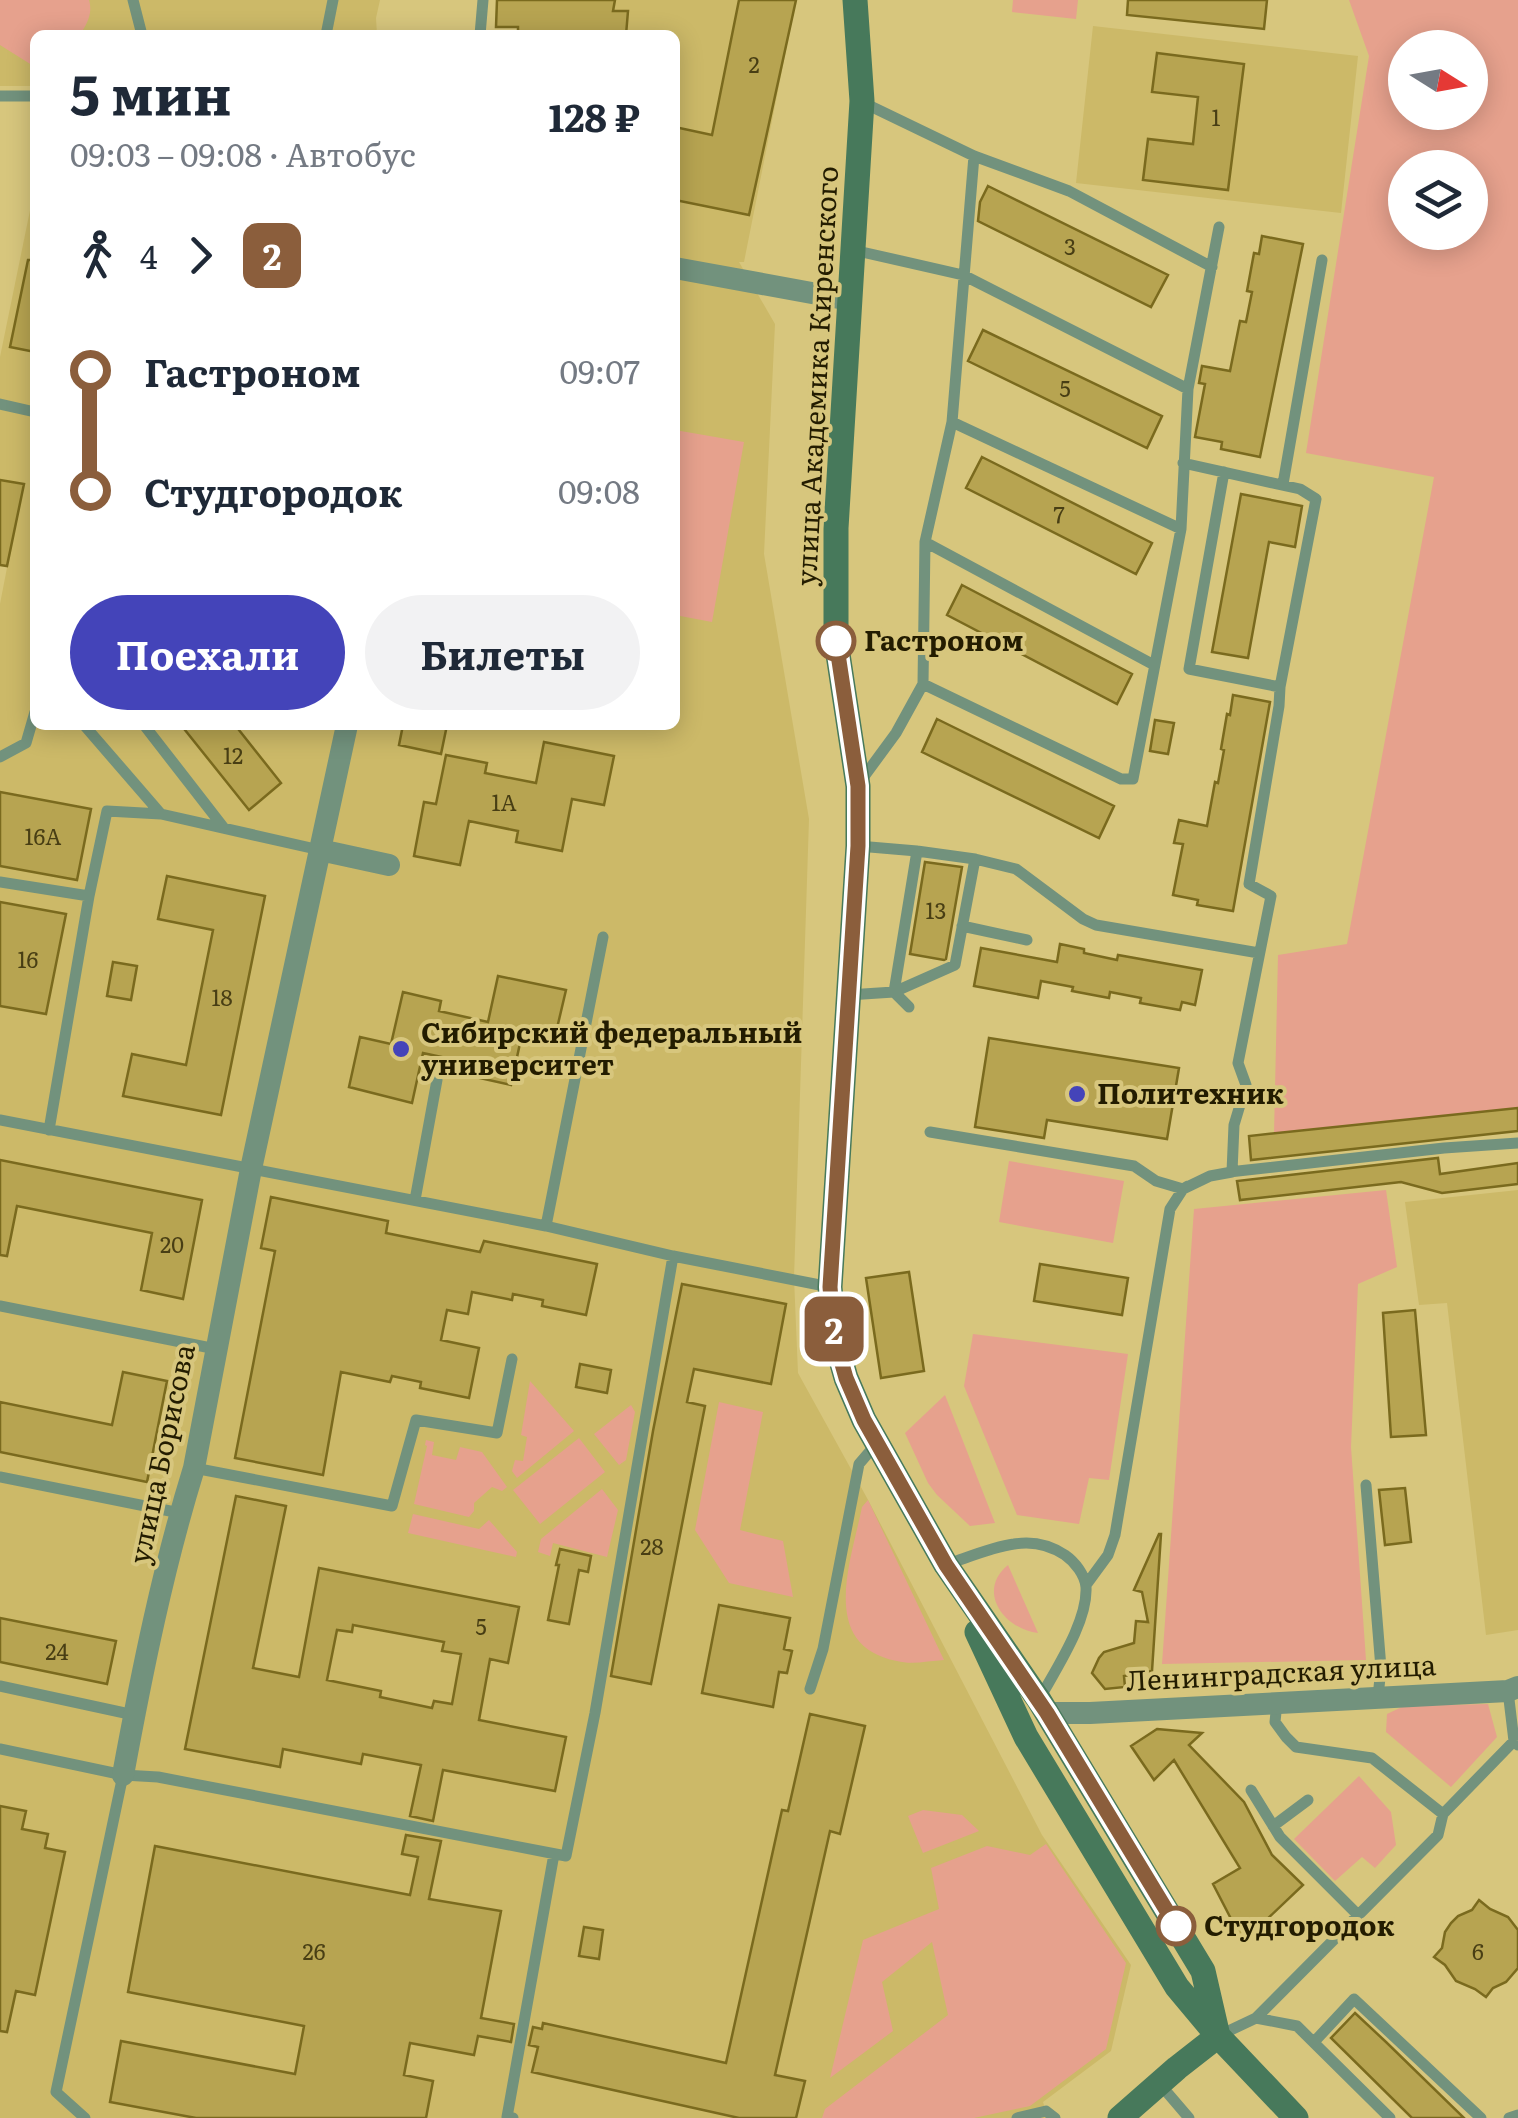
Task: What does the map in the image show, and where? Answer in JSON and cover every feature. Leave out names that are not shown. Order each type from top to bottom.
[{"type":"main road","name":"улица Академика Киренского","points":[[856,0],[862,102],[836,528],[836,641],[858,786],[858,846],[830,1287],[834,1336],[864,1420],[946,1565],[1026,1737],[1177,1987],[1296,2118]]},
{"type":"main road","name":"улица Академика Киренского","points":[[946,1565],[1043,1706],[1202,1971],[1218,2036]]},
{"type":"main road","points":[[1120,2118],[1218,2036]]},
{"type":"street","points":[[680,269],[850,300]]},
{"type":"street","points":[[342,730],[320,850],[390,864]]},
{"type":"street","name":"улица Борисова","points":[[123,1775],[180,1513],[194,1468],[254,1157],[320,850]]},
{"type":"street","name":"Ленинградская улица","points":[[1043,1706],[1090,1713],[1513,1689]]},
{"type":"lane","points":[[133,0],[141,30]]},
{"type":"lane","points":[[327,30],[333,0]]},
{"type":"lane","points":[[480,30],[483,0]]},
{"type":"lane","points":[[0,96],[30,96]]},
{"type":"lane","points":[[862,102],[974,156],[1068,191],[1212,268]]},
{"type":"lane","points":[[858,786],[896,733],[923,684],[924,542],[952,422],[974,156]]},
{"type":"lane","points":[[923,684],[1121,779],[1133,780],[1181,529],[1188,389],[1220,227]]},
{"type":"lane","points":[[853,250],[963,275],[1188,389]]},
{"type":"lane","points":[[1283,484],[1322,260]]},
{"type":"lane","points":[[0,404],[30,411]]},
{"type":"lane","points":[[952,422],[1181,529]]},
{"type":"lane","points":[[1182,463],[1283,484],[1316,499],[1280,687],[1249,884],[1271,896],[1238,1063],[1246,1085],[1234,1125],[1232,1172]]},
{"type":"lane","points":[[1224,472],[1189,669],[1280,687]]},
{"type":"lane","points":[[924,542],[1154,665]]},
{"type":"lane","points":[[0,757],[26,744],[30,730]]},
{"type":"lane","points":[[88,730],[161,814]]},
{"type":"lane","points":[[148,730],[224,828]]},
{"type":"lane","points":[[49,1130],[107,811],[161,814],[320,850]]},
{"type":"lane","points":[[858,846],[917,851],[1016,869],[1096,926],[1258,953]]},
{"type":"lane","points":[[894,992],[917,851]]},
{"type":"lane","points":[[848,995],[894,992],[955,965],[975,860]]},
{"type":"lane","points":[[0,882],[89,896]]},
{"type":"lane","points":[[962,926],[1027,940]]},
{"type":"lane","points":[[546,1226],[603,937]]},
{"type":"lane","points":[[894,992],[909,1007]]},
{"type":"lane","points":[[414,1200],[437,1080]]},
{"type":"lane","points":[[0,1120],[254,1157],[414,1200],[830,1287]]},
{"type":"lane","points":[[930,1132],[1134,1166],[1156,1181],[1183,1189]]},
{"type":"lane","points":[[1043,1706],[1081,1616],[1086,1584],[1108,1555],[1115,1535],[1170,1209],[1183,1189],[1210,1176],[1232,1172],[1518,1143]]},
{"type":"lane","points":[[0,1749],[566,1856],[588,1749],[672,1256]]},
{"type":"lane","points":[[0,1306],[216,1349]]},
{"type":"lane","points":[[194,1468],[392,1506],[416,1420],[497,1434],[512,1360]]},
{"type":"lane","points":[[810,1689],[824,1649],[859,1464],[877,1443]]},
{"type":"lane","points":[[0,1477],[180,1513]]},
{"type":"lane","points":[[1366,1485],[1380,1668],[1378,1697]]},
{"type":"lane","points":[[946,1565],[1012,1544],[1032,1543],[1054,1547],[1071,1560],[1086,1584]]},
{"type":"lane","points":[[0,1686],[134,1715]]},
{"type":"lane","points":[[1218,2036],[1256,2018],[1438,1835],[1443,1814],[1516,1744],[1513,1689]]},
{"type":"lane","points":[[1277,1702],[1276,1722],[1296,1746],[1372,1758],[1443,1814]]},
{"type":"lane","points":[[85,2118],[56,2092],[123,1775]]},
{"type":"lane","points":[[1251,1790],[1280,1837],[1357,1914]]},
{"type":"lane","points":[[1273,1826],[1308,1800]]},
{"type":"lane","points":[[509,2118],[554,1854]]},
{"type":"lane","points":[[1314,2042],[1354,1999],[1481,2118]]},
{"type":"lane","points":[[1256,2018],[1297,2026],[1390,2118]]},
{"type":"lane","points":[[1159,2083],[1189,2118]]},
{"type":"lane","points":[[1017,2118],[1046,2111],[1055,2118]]},
{"type":"lane","points":[[1509,2118],[1518,2116]]},
{"type":"shaded area","points":[[0,0],[380,0],[377,30],[30,30],[30,86],[0,86]]},
{"type":"shaded area","points":[[0,0],[89,0],[90,14],[83,30],[30,30],[30,64],[0,45]]},
{"type":"shaded area","name":"Сибирский федеральный университет","points":[[564,0],[796,0],[744,262],[739,262],[775,324],[764,554],[809,819],[794,1278],[798,1373],[1042,1835],[1131,1965],[1111,2051],[1043,2102],[1048,2118],[0,2118],[0,604],[23,485],[0,480],[0,357],[30,210],[30,730],[680,730],[680,30],[568,30]]},
{"type":"shaded area","points":[[1013,0],[1078,0],[1076,19],[1012,12]]},
{"type":"shaded area","points":[[1349,0],[1518,0],[1518,1108],[1274,1134],[1278,955],[1347,944],[1434,477],[1306,453],[1369,56]]},
{"type":"shaded area","points":[[1093,26],[1358,56],[1341,213],[1076,183]]},
{"type":"shaded area","points":[[680,431],[744,442],[712,622],[680,616]]},
{"type":"shaded area","points":[[1009,1161],[1124,1181],[1113,1243],[999,1222]]},
{"type":"shaded area","points":[[1386,1190],[1397,1267],[1358,1284],[1351,1447],[1366,1660],[1162,1664],[1194,1209]]},
{"type":"shaded area","points":[[1518,1190],[1518,1630],[1486,1635],[1447,1303],[1419,1305],[1405,1202]]},
{"type":"shaded area","points":[[973,1334],[1128,1354],[1109,1480],[1089,1478],[1079,1524],[1017,1515],[964,1386]]},
{"type":"shaded area","points":[[530,1381],[574,1431],[517,1478],[512,1471],[515,1460],[523,1461],[527,1437],[521,1435]]},
{"type":"shaded area","points":[[945,1395],[995,1523],[970,1526],[937,1495],[905,1433]]},
{"type":"shaded area","points":[[719,1402],[763,1412],[740,1530],[783,1541],[793,1597],[729,1583],[695,1530]]},
{"type":"shaded area","points":[[631,1405],[635,1412],[626,1460],[619,1465],[594,1434]]},
{"type":"shaded area","points":[[579,1438],[605,1472],[540,1524],[513,1490]]},
{"type":"shaded area","points":[[426,1440],[434,1442],[432,1455],[456,1460],[460,1447],[482,1452],[507,1487],[502,1491],[492,1487],[474,1503],[469,1517],[414,1504]]},
{"type":"shaded area","points":[[602,1489],[618,1510],[607,1557],[553,1543],[550,1556],[538,1552],[541,1539]]},
{"type":"shaded area","points":[[868,1500],[944,1660],[914,1663],[872,1652],[857,1638],[848,1620],[847,1576],[862,1507]]},
{"type":"shaded area","points":[[413,1514],[479,1529],[489,1520],[517,1552],[516,1557],[408,1533]]},
{"type":"shaded area","points":[[1008,1565],[1038,1633],[1014,1624],[998,1607],[994,1586]]},
{"type":"shaded area","points":[[1488,1704],[1497,1737],[1451,1787],[1386,1732],[1387,1714],[1404,1706]]},
{"type":"shaded area","points":[[1359,1776],[1391,1812],[1396,1845],[1375,1868],[1362,1857],[1335,1881],[1294,1839]]},
{"type":"shaded area","points":[[923,1810],[962,1815],[979,1831],[923,1853],[908,1816]]},
{"type":"shaded area","points":[[1046,1844],[1126,1963],[1106,2049],[1030,2106],[974,2118],[822,2118],[825,2109],[948,2015],[932,1942],[882,1982],[893,2031],[830,2078],[863,1940],[939,1909],[931,1868],[987,1846],[1030,1855]]},
{"type":"building","points":[[497,0],[615,0],[613,11],[628,11],[626,30],[496,27]]},
{"type":"building","points":[[739,0],[796,0],[749,215],[680,201],[680,128],[712,135]]},
{"type":"building","points":[[1128,0],[1267,0],[1264,29],[1127,15]]},
{"type":"building","points":[[1157,53],[1244,64],[1228,190],[1143,180],[1148,139],[1193,144],[1198,97],[1152,92]]},
{"type":"building","points":[[988,186],[1168,275],[1151,307],[978,221],[980,202]]},
{"type":"building","points":[[1262,236],[1303,244],[1260,457],[1221,449],[1222,442],[1195,437],[1205,384],[1199,383],[1202,366],[1230,371],[1240,321],[1246,322],[1254,253],[1259,254]]},
{"type":"building","points":[[28,260],[30,260],[30,351],[10,347]]},
{"type":"building","points":[[983,330],[1162,416],[1147,448],[968,361]]},
{"type":"building","points":[[982,457],[1152,543],[1136,574],[966,488]]},
{"type":"building","points":[[0,480],[24,484],[7,566],[0,565]]},
{"type":"building","points":[[1241,494],[1302,506],[1295,547],[1269,542],[1248,658],[1212,652]]},
{"type":"building","points":[[962,585],[1132,674],[1117,704],[947,615]]},
{"type":"building","points":[[1233,695],[1270,702],[1233,911],[1197,905],[1198,900],[1173,895],[1183,844],[1174,843],[1179,820],[1207,826]]},
{"type":"building","points":[[937,719],[1114,806],[1099,838],[922,752]]},
{"type":"building","points":[[1155,720],[1174,723],[1168,754],[1150,751]]},
{"type":"building","points":[[185,730],[239,730],[281,783],[249,810]]},
{"type":"building","points":[[402,730],[446,730],[441,754],[399,745]]},
{"type":"building","points":[[544,742],[614,756],[604,805],[572,799],[562,851],[516,842],[518,831],[469,821],[460,865],[414,856],[424,802],[436,804],[446,755],[487,763],[485,773],[536,783]]},
{"type":"building","points":[[0,792],[91,809],[77,880],[0,866]]},
{"type":"building","points":[[925,862],[962,867],[944,960],[910,954]]},
{"type":"building","points":[[167,876],[265,896],[221,1115],[123,1096],[132,1054],[186,1065],[213,930],[158,919]]},
{"type":"building","points":[[0,902],[66,914],[46,1014],[0,1006]]},
{"type":"building","points":[[1060,944],[1117,960],[1118,955],[1202,970],[1195,1005],[1182,1002],[1180,1010],[1140,1003],[1141,998],[1110,992],[1109,998],[1041,981],[1038,998],[974,986],[981,948],[1057,962]]},
{"type":"building","points":[[113,962],[137,966],[131,1000],[107,996]]},
{"type":"building","points":[[498,976],[566,990],[554,1041],[522,1034],[511,1085],[471,1076],[474,1064],[423,1053],[412,1103],[349,1087],[360,1037],[391,1044],[403,992],[441,1001],[439,1011],[488,1022]]},
{"type":"building","name":"Политехник","points":[[989,1038],[1179,1068],[1167,1139],[1047,1120],[1044,1138],[975,1127]]},
{"type":"building","points":[[1518,1108],[1518,1131],[1251,1160],[1249,1136]]},
{"type":"building","points":[[1438,1158],[1440,1174],[1518,1163],[1518,1184],[1442,1193],[1401,1182],[1240,1200],[1237,1181]]},
{"type":"building","points":[[0,1160],[202,1200],[183,1299],[141,1290],[152,1233],[17,1206],[7,1256],[0,1255]]},
{"type":"building","points":[[271,1197],[388,1221],[386,1233],[480,1252],[484,1241],[597,1264],[586,1315],[542,1306],[543,1300],[513,1294],[512,1300],[472,1292],[468,1314],[447,1310],[441,1340],[479,1348],[469,1398],[420,1388],[421,1382],[392,1376],[390,1382],[341,1372],[323,1475],[235,1458],[275,1251],[261,1248]]},
{"type":"building","points":[[1040,1264],[1128,1278],[1122,1315],[1034,1301]]},
{"type":"building","points":[[909,1272],[924,1371],[881,1378],[866,1278]]},
{"type":"building","points":[[682,1284],[786,1304],[771,1384],[694,1369],[687,1402],[705,1406],[651,1684],[611,1676]]},
{"type":"building","points":[[1415,1310],[1426,1435],[1391,1437],[1383,1313]]},
{"type":"building","points":[[580,1364],[611,1370],[607,1393],[576,1387]]},
{"type":"building","points":[[123,1372],[167,1381],[147,1482],[0,1452],[0,1402],[112,1425]]},
{"type":"building","points":[[1405,1488],[1411,1542],[1385,1545],[1379,1490]]},
{"type":"building","points":[[236,1496],[286,1506],[253,1668],[299,1677],[319,1568],[519,1607],[508,1663],[490,1659],[479,1720],[566,1737],[555,1791],[443,1770],[433,1821],[410,1816],[421,1765],[363,1754],[361,1764],[283,1749],[280,1767],[185,1749]],"holes":[[[353,1625],[444,1642],[442,1651],[461,1654],[452,1704],[434,1701],[432,1708],[380,1697],[381,1691],[327,1680],[337,1630],[352,1632]]]},
{"type":"building","points":[[1159,1534],[1152,1671],[1124,1676],[1125,1687],[1105,1689],[1092,1673],[1099,1658],[1104,1652],[1134,1643],[1136,1621],[1148,1622],[1142,1592],[1134,1590]]},
{"type":"building","points":[[560,1549],[591,1556],[588,1572],[579,1570],[569,1624],[548,1620]]},
{"type":"building","points":[[719,1605],[790,1618],[784,1649],[792,1651],[787,1673],[779,1672],[773,1707],[702,1693]]},
{"type":"building","points":[[0,1618],[116,1641],[107,1684],[0,1662]]},
{"type":"building","points":[[810,1714],[865,1726],[840,1834],[830,1831],[775,2075],[805,2081],[796,2118],[739,2118],[532,2072],[538,2047],[529,2045],[533,2027],[542,2029],[543,2023],[726,2063],[782,1810],[788,1811]]},
{"type":"building","points":[[1157,1729],[1202,1733],[1189,1745],[1244,1802],[1272,1855],[1303,1885],[1243,1942],[1213,1884],[1240,1868],[1174,1760],[1154,1780],[1131,1746]]},
{"type":"building","points":[[0,1806],[26,1811],[22,1829],[48,1834],[45,1848],[65,1852],[35,1995],[16,1991],[7,2032],[0,2031]]},
{"type":"building","points":[[406,1835],[441,1841],[429,1899],[501,1911],[481,2018],[514,2024],[511,2042],[478,2036],[474,2055],[410,2043],[404,2075],[433,2081],[426,2118],[196,2118],[110,2102],[121,2041],[295,2074],[304,2026],[128,1992],[155,1846],[410,1895],[418,1857],[402,1854]]},
{"type":"building","points":[[1479,1900],[1508,1917],[1518,1930],[1518,1968],[1486,1997],[1456,1981],[1434,1957],[1442,1948],[1451,1923],[1472,1910]]},
{"type":"building","points":[[584,1927],[603,1930],[599,1959],[579,1956]]},
{"type":"building","points":[[1355,2013],[1464,2118],[1412,2118],[1331,2038]]},
{"type":"bus line","name":"2","points":[[836,641],[858,786],[858,846],[830,1287],[834,1336],[864,1420],[928,1536],[1047,1713],[1176,1926]]},
{"type":"place","name":"Гастроном","points":[[836,641]]},
{"type":"place","name":"Сибирский федеральный университет","points":[[401,1049]]},
{"type":"place","name":"Политехник","points":[[1077,1094]]},
{"type":"place","name":"Студгородок","points":[[1176,1926]]}]
